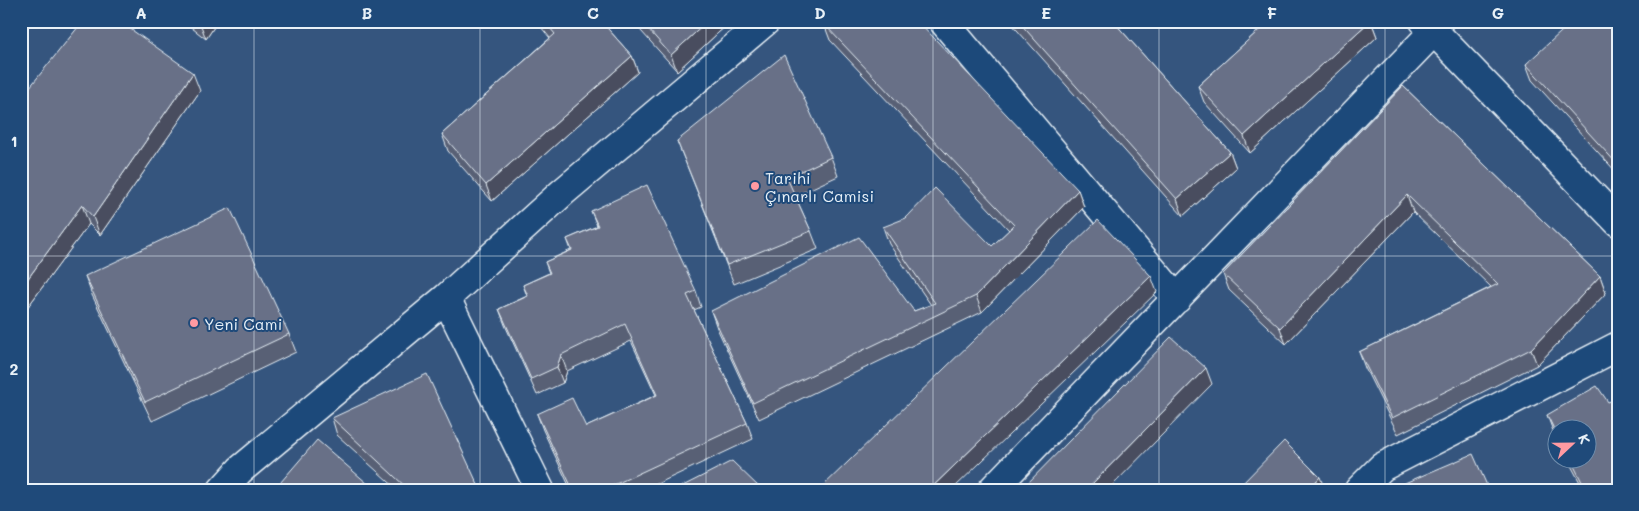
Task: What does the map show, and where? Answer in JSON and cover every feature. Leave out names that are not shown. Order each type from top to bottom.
[{"type":"street","points":[[222,490],[240,470],[446,298],[563,192],[766,21]]},
{"type":"street","points":[[943,21],[1177,299]]},
{"type":"street","points":[[992,490],[1177,299],[1428,27],[1618,222]]},
{"type":"street","points":[[446,298],[540,490]]},
{"type":"street","points":[[1359,490],[1382,467],[1618,346]]},
{"type":"building","points":[[83,21],[119,21],[193,73],[93,217],[82,205],[21,288],[21,98]]},
{"type":"building","points":[[544,21],[601,21],[632,56],[486,185],[442,134],[555,34]]},
{"type":"building","points":[[641,21],[708,21],[671,55]]},
{"type":"building","points":[[827,21],[918,21],[1078,190],[976,296],[753,403],[711,311],[859,237],[914,311],[935,303],[883,227],[906,218],[935,188],[992,246],[1014,225],[824,24]]},
{"type":"building","points":[[1018,21],[1113,21],[1230,152],[1177,199]]},
{"type":"building","points":[[1269,21],[1370,21],[1244,136],[1198,86]]},
{"type":"building","points":[[1573,21],[1618,21],[1618,165],[1526,64]]},
{"type":"building","name":"Tarihi Çınarlı Camisi","points":[[784,55],[831,157],[787,178],[811,231],[727,265],[677,141]]},
{"type":"building","points":[[1403,86],[1600,276],[1531,349],[1392,418],[1359,352],[1498,284],[1407,195],[1280,328],[1223,274]]},
{"type":"building","points":[[647,185],[696,291],[687,295],[747,423],[603,490],[573,490],[537,414],[572,398],[586,427],[657,395],[625,324],[561,355],[557,367],[531,379],[499,309],[528,296],[523,285],[550,273],[545,262],[572,250],[567,239],[598,226],[591,211]]},
{"type":"building","name":"Yeni Cami","points":[[230,208],[289,334],[145,402],[85,276]]},
{"type":"building","points":[[1098,220],[1151,276],[929,490],[819,490]]},
{"type":"building","points":[[1171,337],[1206,368],[1086,490],[1021,490]]},
{"type":"building","points":[[427,374],[478,485],[473,490],[409,490],[332,418]]},
{"type":"building","points":[[1597,386],[1608,402],[1618,398],[1618,490],[1586,490],[1575,468],[1596,468],[1596,418],[1548,418],[1547,415]]},
{"type":"building","points":[[317,440],[375,490],[274,490]]},
{"type":"building","points":[[1284,441],[1320,477],[1308,490],[1236,490]]},
{"type":"building","points":[[1473,454],[1489,490],[1394,490],[1393,488]]},
{"type":"building","points":[[732,461],[762,490],[675,490]]},
{"type":"place","name":"Tarihi Çınarlı Camisi","points":[[755,186]]},
{"type":"place","name":"Yeni Cami","points":[[194,323]]}]
